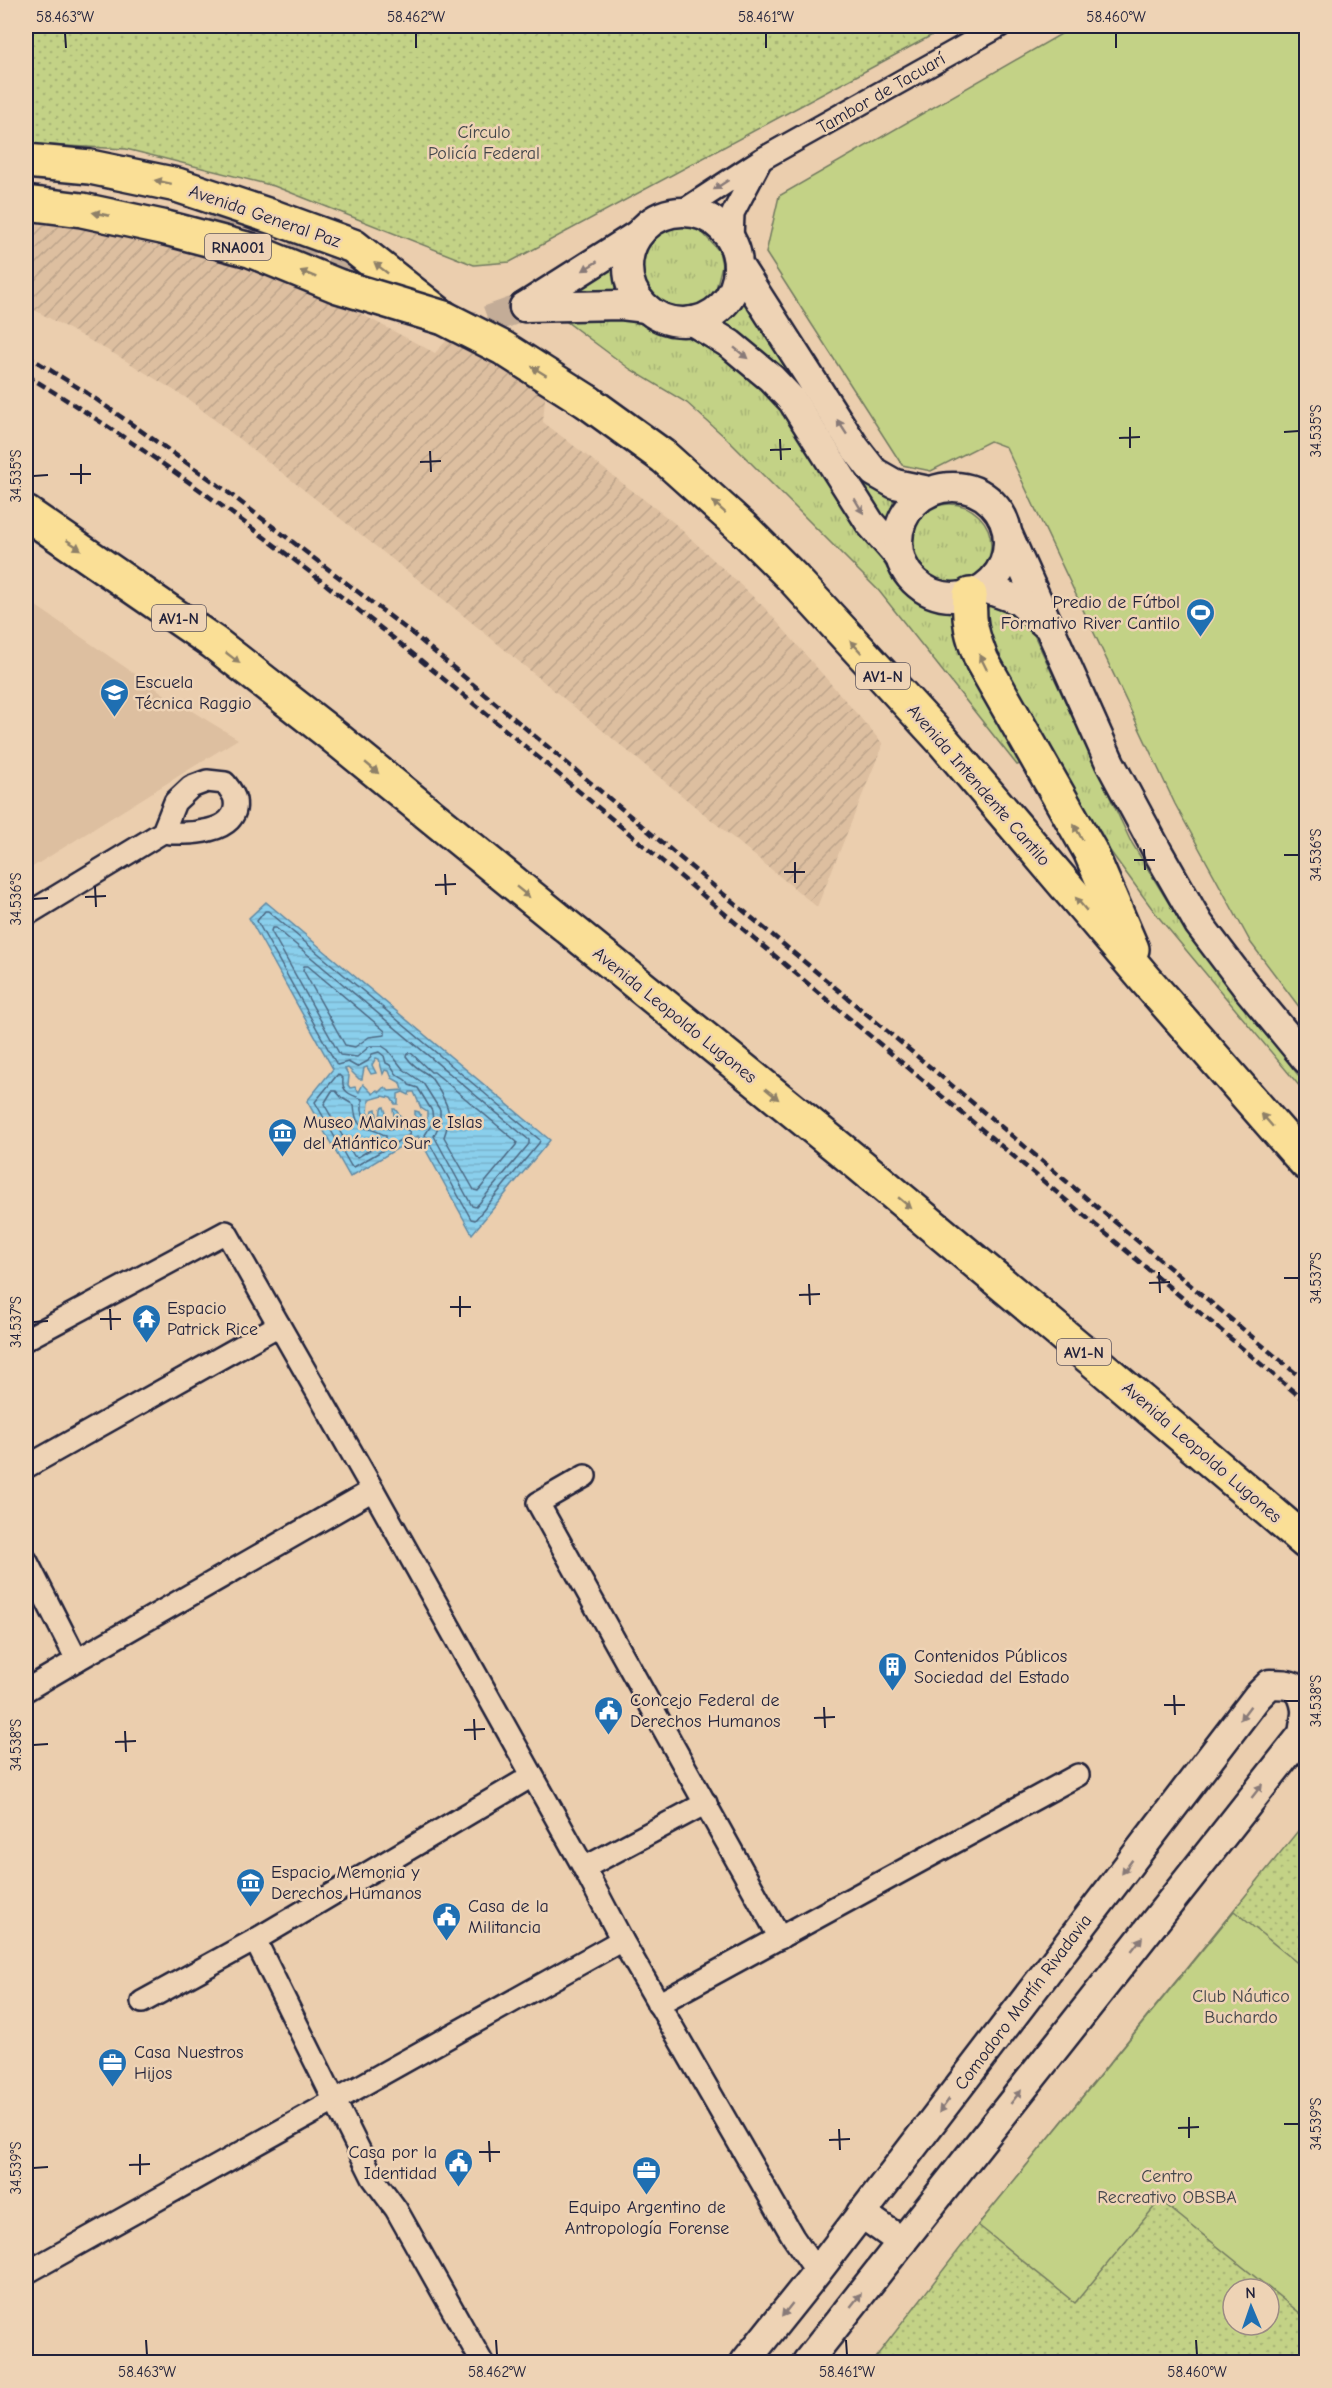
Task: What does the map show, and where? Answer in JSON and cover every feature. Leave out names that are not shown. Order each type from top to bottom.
[{"type":"highway","name":"Avenida General Paz","points":[[26,161],[90,167],[177,185],[353,246],[444,318]]},
{"type":"highway","name":"Avenida General Paz","points":[[26,203],[82,210],[162,227],[250,250],[338,286],[444,318]]},
{"type":"highway","name":"Avenida Intendente Cantilo","points":[[444,318],[502,348],[588,402],[664,458],[745,530],[793,578],[943,741],[1146,980],[1306,1163]]},
{"type":"highway","name":"Avenida Leopoldo Lugones","points":[[26,513],[213,642],[327,731],[878,1180],[1306,1542]]},
{"type":"highway","points":[[978,591],[968,616],[972,636],[982,661],[1090,851],[1146,980]]},
{"type":"street","name":"Tambor de Tacuarí","points":[[681,212],[762,159],[1000,26]]},
{"type":"street","points":[[639,234],[631,248],[628,273],[636,296],[646,308],[660,317],[676,322],[692,321],[707,316],[720,307],[730,295],[736,280],[733,213],[762,159]]},
{"type":"street","points":[[646,308],[621,305],[524,307],[639,234],[650,223],[665,215],[681,212],[696,214],[710,220],[722,230],[856,450],[874,472],[895,484],[929,491],[951,487],[974,489],[991,501],[1004,517],[1009,537],[1048,626],[1110,763],[1140,820],[1199,924],[1249,990],[1306,1059]]},
{"type":"street","points":[[692,321],[730,344],[771,378],[792,400],[870,523],[898,555],[909,576],[926,591],[948,597],[978,591],[1018,600],[1048,626]]},
{"type":"street","points":[[898,555],[898,530],[909,507],[929,491]]},
{"type":"street","points":[[978,591],[999,574],[1007,556],[1009,537]]},
{"type":"street","points":[[26,915],[163,832]]},
{"type":"street","points":[[26,1339],[226,1232],[373,1490],[658,2004],[793,2237],[817,2272]]},
{"type":"street","points":[[26,1467],[279,1325]]},
{"type":"street","points":[[585,1476],[538,1503],[780,1938]]},
{"type":"street","points":[[26,1690],[373,1490]]},
{"type":"street","points":[[26,1560],[78,1660]]},
{"type":"street","name":"Comodoro Martín Rivadavia","points":[[745,2362],[817,2272],[1257,1697],[1270,1684],[1290,1684],[1304,1695],[1306,1709]]},
{"type":"street","points":[[807,2362],[1303,1734],[1306,1714]]},
{"type":"street","points":[[658,2004],[1078,1775]]},
{"type":"street","points":[[142,2002],[255,1940],[532,1776]]},
{"type":"street","points":[[584,1868],[706,1803]]},
{"type":"street","points":[[255,1940],[372,2178],[396,2209],[482,2362]]},
{"type":"street","points":[[26,2273],[622,1940]]},
{"type":"street","points":[[861,2213],[902,2242]]},
{"type":"shaded area","points":[[29,224],[83,228],[253,269],[340,303],[435,353],[448,339],[546,387],[543,422],[673,522],[765,608],[883,744],[817,907],[448,603],[188,399],[118,356],[29,307]]},
{"type":"shaded area","name":"Escuela Técnica Raggio","points":[[26,599],[167,696],[238,739],[26,871]]},
{"type":"green space","name":"Círculo Policía Federal","points":[[26,26],[949,26],[510,262],[474,265],[274,186],[126,149],[26,144]]},
{"type":"green space","name":"Predio de Fútbol Formativo River Cantilo","points":[[1075,26],[1306,26],[1306,1016],[1251,943],[1175,804],[1006,447],[990,441],[931,471],[902,465],[766,253],[779,196]]},
{"type":"green space","points":[[681,223],[700,230],[719,251],[722,265],[715,293],[693,310],[659,302],[646,292],[635,276],[640,255],[648,240],[661,230]]},
{"type":"green space","points":[[613,261],[615,279],[623,296],[557,299]]},
{"type":"green space","points":[[742,293],[896,495],[886,523],[715,323],[733,309]]},
{"type":"green space","points":[[583,317],[636,320],[665,325],[715,344],[788,407],[895,581],[914,600],[928,608],[954,613],[1029,761],[1017,765],[879,591],[727,439],[687,403],[630,369],[563,319]]},
{"type":"green space","points":[[950,504],[966,507],[979,516],[988,529],[991,545],[988,561],[979,574],[966,583],[950,586],[934,583],[921,574],[912,561],[909,545],[912,529],[921,516],[934,507]]},
{"type":"green space","points":[[990,606],[1000,606],[1028,622],[1130,840],[1184,928],[1306,1085],[1306,1094],[1156,914],[1092,826],[979,635],[979,615]]},
{"type":"green space","name":"Centro Recreativo OBSBA","points":[[1306,1821],[1306,2362],[872,2362],[978,2225]]},
{"type":"green space","name":"Club Náutico Buchardo","points":[[1234,1911],[1306,1970],[1306,2318],[1281,2298],[1281,2277],[1255,2277],[1160,2200],[1075,2303],[978,2225]]},
{"type":"water","points":[[266,902],[550,1140],[472,1234],[418,1136],[350,1177],[307,1101],[333,1069],[249,918]],"holes":[[[376,1058],[379,1059],[383,1074],[385,1070],[389,1071],[392,1078],[401,1083],[403,1090],[389,1091],[385,1087],[373,1094],[363,1084],[359,1092],[355,1087],[350,1088],[349,1076],[345,1069],[348,1068],[359,1079],[362,1079],[364,1068],[367,1067],[371,1074],[376,1073],[372,1065]],[[403,1092],[409,1095],[410,1092],[414,1092],[421,1108],[427,1112],[427,1121],[424,1122],[419,1112],[415,1111],[422,1127],[419,1128],[404,1121],[395,1109],[393,1109],[395,1122],[389,1123],[384,1107],[381,1109],[380,1119],[377,1117],[376,1109],[373,1110],[372,1116],[368,1115],[369,1100],[383,1096],[391,1098],[395,1104],[398,1104],[398,1094]]]},
{"type":"tunnel","points":[[211,212],[327,261],[379,290]]},
{"type":"tunnel","points":[[447,321],[474,325],[524,307]]},
{"type":"railway","points":[[26,355],[87,393],[217,484],[413,634],[1306,1382]]},
{"type":"railway","points":[[26,375],[107,426],[186,480],[339,595],[414,655],[1306,1402]]},
{"type":"place","name":"Predio de Fútbol Formativo River Cantilo","points":[[1201,638]]},
{"type":"place","name":"Escuela Técnica Raggio","points":[[114,718]]},
{"type":"place","name":"Museo Malvinas e Islas del Atlántico Sur","points":[[282,1158]]},
{"type":"place","name":"Espacio Patrick Rice","points":[[146,1344]]},
{"type":"place","name":"Contenidos Públicos Sociedad del Estado","points":[[893,1692]]},
{"type":"place","name":"Concejo Federal de Derechos Humanos","points":[[609,1736]]},
{"type":"place","name":"Espacio Memoria y Derechos Humanos","points":[[250,1908]]},
{"type":"place","name":"Casa de la Militancia","points":[[447,1942]]},
{"type":"place","name":"Casa Nuestros Hijos","points":[[113,2088]]},
{"type":"place","name":"Casa por la Identidad","points":[[458,2188]]},
{"type":"place","name":"Equipo Argentino de Antropología Forense","points":[[647,2196]]}]
